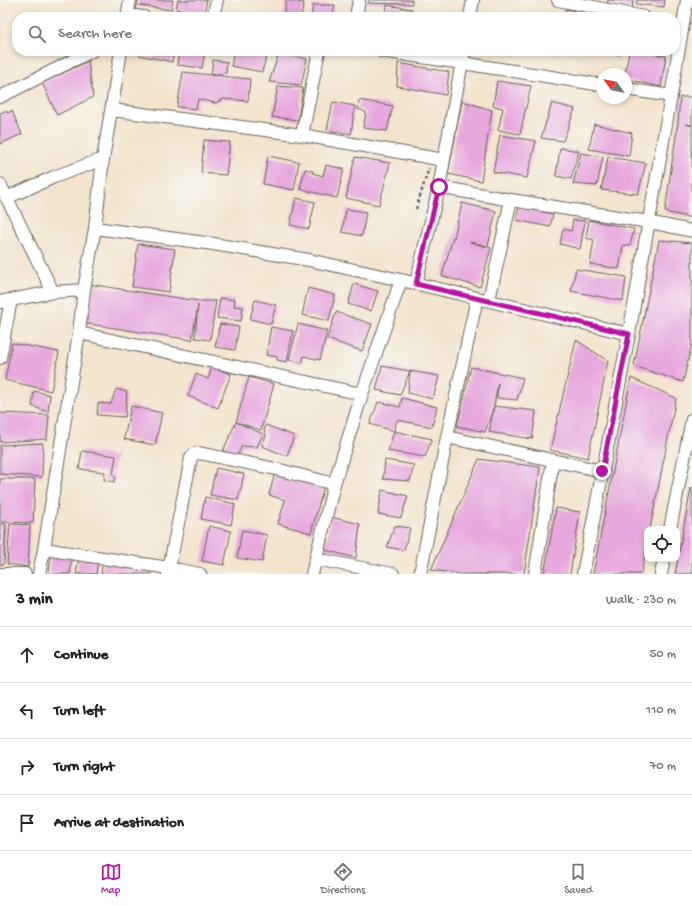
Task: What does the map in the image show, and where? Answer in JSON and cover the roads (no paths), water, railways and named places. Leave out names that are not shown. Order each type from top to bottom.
[{"type":"street","points":[[128,12],[130,0]]},
{"type":"street","points":[[215,12],[217,0]]},
{"type":"street","points":[[357,12],[359,0]]},
{"type":"street","points":[[471,12],[474,0]]},
{"type":"street","points":[[558,0],[619,12]]},
{"type":"street","points":[[680,21],[687,0]]},
{"type":"street","points":[[583,574],[629,334],[671,96],[686,40],[680,26]]},
{"type":"street","points":[[0,97],[82,56]]},
{"type":"street","points":[[39,574],[79,333],[84,290],[95,228],[103,159],[120,56]]},
{"type":"street","points":[[302,135],[318,56]]},
{"type":"street","points":[[450,56],[463,57],[596,84]]},
{"type":"street","points":[[416,284],[439,187],[438,159],[463,57]]},
{"type":"street","points":[[632,90],[671,96]]},
{"type":"street","points":[[112,110],[302,135],[438,159]]},
{"type":"street","points":[[6,198],[54,177],[103,159]]},
{"type":"street","points":[[0,184],[53,292]]},
{"type":"street","points":[[439,187],[649,222],[692,231]]},
{"type":"street","points":[[420,574],[447,437],[483,299],[511,200]]},
{"type":"street","points":[[95,228],[294,257],[401,280],[629,334]]},
{"type":"street","points":[[312,574],[334,484],[362,394],[401,280]]},
{"type":"street","points":[[0,358],[5,301],[53,292],[84,290]]},
{"type":"street","points":[[79,333],[362,394]]},
{"type":"street","points":[[671,526],[692,420]]},
{"type":"street","points":[[447,437],[602,471]]},
{"type":"street","points":[[168,571],[191,458],[194,454],[199,453],[276,469],[334,484]]},
{"type":"street","points":[[535,574],[553,460]]},
{"type":"street","points":[[44,549],[168,571],[200,574]]},
{"type":"street","points":[[316,559],[393,574]]},
{"type":"street","points":[[662,574],[664,562]]},
{"type":"street","points":[[0,574],[25,574]]}]
